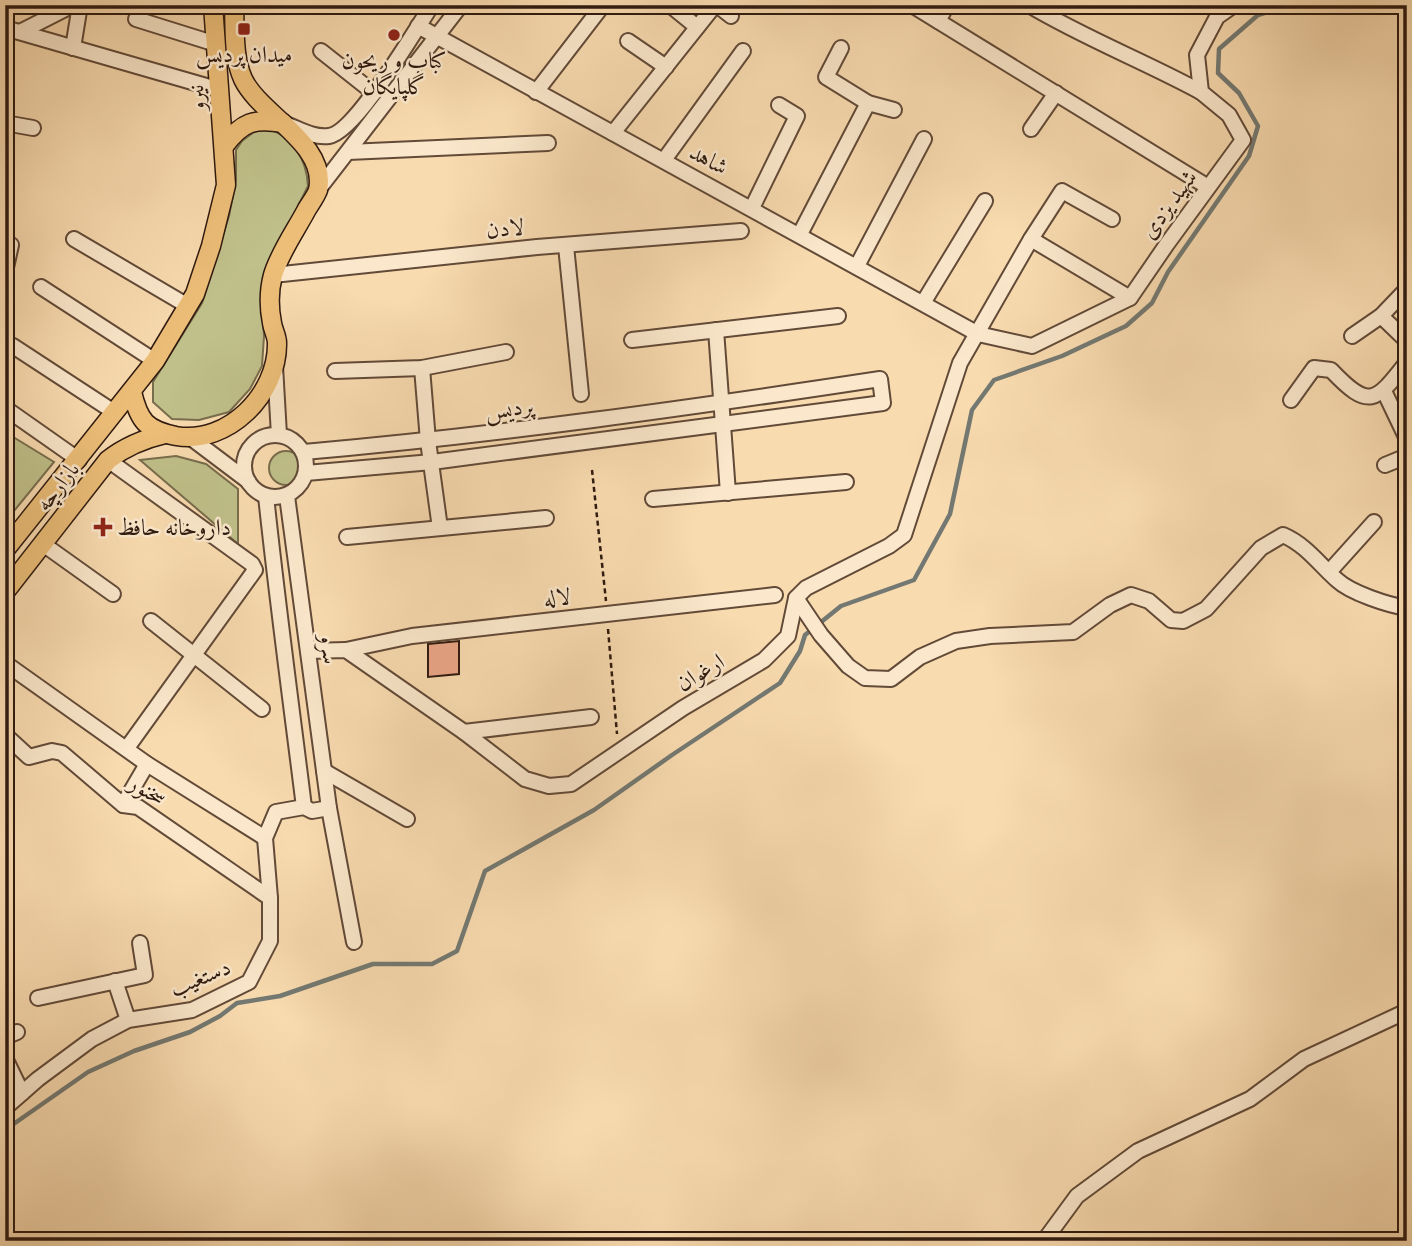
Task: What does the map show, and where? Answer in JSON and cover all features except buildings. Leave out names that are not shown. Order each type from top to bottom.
[{"type":"main road","name":"نیرو","points":[[213,5],[225,145]]},
{"type":"main road","points":[[234,5],[238,64],[243,79],[254,96],[282,123],[312,155],[317,171],[318,190],[273,275],[270,301],[272,324],[278,340],[275,365],[260,398],[236,421],[212,433],[191,438],[166,434],[143,422],[136,410],[132,392],[155,361],[195,294],[223,197],[225,145],[233,134],[246,124],[262,119],[282,123]]},
{"type":"main road","name":"بازارچه","points":[[5,550],[132,392]]},
{"type":"main road","name":"بازارچه","points":[[5,593],[108,460],[122,449],[141,440],[166,434]]},
{"type":"street","points":[[20,32],[73,5]]},
{"type":"street","points":[[73,48],[80,5]]},
{"type":"street","points":[[318,190],[461,5]]},
{"type":"street","points":[[536,92],[603,5]]},
{"type":"street","points":[[670,5],[697,27]]},
{"type":"street","points":[[613,133],[716,5],[731,16]]},
{"type":"street","points":[[912,5],[1208,187]]},
{"type":"street","points":[[938,21],[947,5]]},
{"type":"street","points":[[1029,5],[1070,30],[1166,73],[1201,92]]},
{"type":"street","points":[[1201,92],[1196,55],[1217,17],[1234,5]]},
{"type":"street","points":[[282,123],[314,136],[331,136],[342,129],[374,93],[418,26],[427,7]]},
{"type":"street","points":[[136,19],[216,44]]},
{"type":"street","name":"شاهد","points":[[418,26],[978,334]]},
{"type":"street","points":[[5,28],[220,90]]},
{"type":"street","points":[[628,41],[666,67]]},
{"type":"street","points":[[841,48],[826,76],[868,103],[894,110]]},
{"type":"street","points":[[321,51],[374,93]]},
{"type":"street","points":[[664,160],[743,51]]},
{"type":"street","name":"شهید یزدی","points":[[978,334],[1032,346],[1130,298],[1243,140],[1229,115],[1201,92]]},
{"type":"street","points":[[1031,130],[1056,93]]},
{"type":"street","points":[[800,234],[868,103]]},
{"type":"street","points":[[752,208],[797,116],[779,105]]},
{"type":"street","points":[[5,123],[33,128]]},
{"type":"street","points":[[857,266],[924,139]]},
{"type":"street","points":[[348,152],[548,143]]},
{"type":"street","points":[[1112,219],[1062,191],[1031,239],[960,363],[904,535],[889,546],[806,587],[796,598],[821,635],[848,666],[865,678],[891,679],[920,657],[956,641],[990,636],[1073,632],[1110,605],[1131,595],[1149,601],[1171,620],[1184,621],[1206,609],[1261,548],[1283,535],[1298,542],[1339,583],[1390,605],[1407,608]]},
{"type":"street","points":[[923,303],[985,201]]},
{"type":"street","name":"لادن","points":[[273,275],[537,247],[741,231]]},
{"type":"street","points":[[74,239],[188,306]]},
{"type":"street","points":[[1031,239],[1130,298]]},
{"type":"street","points":[[5,242],[11,245],[5,272]]},
{"type":"street","points":[[566,246],[581,394]]},
{"type":"street","points":[[41,286],[155,361]]},
{"type":"street","points":[[1352,336],[1381,316],[1403,293]]},
{"type":"street","points":[[632,340],[838,316]]},
{"type":"street","points":[[1381,316],[1407,341]]},
{"type":"street","points":[[716,330],[728,492]]},
{"type":"street","points":[[13,346],[114,412]]},
{"type":"street","points":[[335,371],[422,368],[506,352]]},
{"type":"street","points":[[1291,400],[1314,368],[1331,370],[1352,392],[1368,397],[1384,391],[1407,362]]},
{"type":"street","points":[[275,365],[279,435]]},
{"type":"street","points":[[422,368],[428,441],[440,528]]},
{"type":"street","name":"پردیس","points":[[304,452],[428,441],[720,404],[880,379],[883,403],[432,462],[306,473]]},
{"type":"street","points":[[1384,391],[1407,439]]},
{"type":"street","points":[[5,408],[79,460]]},
{"type":"street","points":[[191,438],[248,481],[257,492],[267,496],[287,496],[303,482],[307,462],[304,452],[298,444],[279,435],[259,439],[251,446],[244,465],[248,481]]},
{"type":"street","points":[[1385,465],[1407,456]]},
{"type":"street","points":[[108,460],[252,564],[255,570],[127,748]]},
{"type":"street","points":[[653,499],[846,482]]},
{"type":"street","name":"سرو","points":[[267,496],[277,600],[304,807]]},
{"type":"street","name":"سرو","points":[[287,496],[329,808],[354,942]]},
{"type":"street","points":[[346,537],[545,518]]},
{"type":"street","points":[[1329,572],[1374,523]]},
{"type":"street","points":[[43,544],[113,594]]},
{"type":"street","name":"لاله","points":[[345,650],[412,636],[775,595]]},
{"type":"street","name":"ارغوان","points":[[345,650],[464,732],[525,779],[549,786],[571,784],[683,708],[764,660],[788,636],[796,598]]},
{"type":"street","points":[[151,621],[262,709]]},
{"type":"street","points":[[308,652],[345,650]]},
{"type":"street","points":[[5,663],[147,764],[265,838],[276,813],[304,807],[312,811],[329,808]]},
{"type":"street","points":[[294,718],[316,716]]},
{"type":"street","points":[[464,732],[591,716]]},
{"type":"street","name":"سخنور","points":[[5,735],[29,757],[52,751],[62,753],[123,804],[138,807],[270,898]]},
{"type":"street","points":[[123,804],[147,764]]},
{"type":"street","points":[[324,771],[407,819]]},
{"type":"street","name":"دستغیب","points":[[5,1108],[92,1039],[128,1020],[192,1010],[249,982],[270,941],[265,838]]},
{"type":"street","points":[[38,998],[145,975],[139,943]]},
{"type":"street","points":[[115,981],[128,1020]]},
{"type":"street","points":[[1044,1241],[1077,1196],[1138,1151],[1250,1099],[1304,1059],[1407,1010]]},
{"type":"street","points":[[5,1058],[22,1093]]},
{"type":"green space","name":"میدان پردیس","points":[[266,128],[283,136],[296,150],[305,167],[308,186],[264,274],[261,296],[264,336],[262,366],[250,389],[229,412],[199,420],[172,419],[153,402],[153,382],[202,303],[229,216],[236,180],[236,150],[242,141],[254,132]]},
{"type":"green space","points":[[5,432],[54,462],[5,522]]},
{"type":"green space","points":[[286,451],[298,456],[303,468],[298,480],[286,485],[274,480],[269,468],[274,456]]},
{"type":"green space","points":[[176,456],[206,464],[238,489],[238,544],[140,460]]},
{"type":"waterway","points":[[5,1130],[88,1072],[134,1051],[190,1032],[220,1016],[237,1003],[280,996],[373,964],[432,964],[457,951],[485,871],[594,810],[780,683],[800,651],[805,635],[841,606],[914,580],[950,514],[972,410],[994,380],[1062,356],[1126,326],[1152,303],[1168,272],[1249,156],[1258,126],[1239,93],[1218,73],[1219,49],[1258,15],[1291,5]]},
{"type":"place","name":"میدان پردیس","points":[[244,29]]},
{"type":"place","name":"کباب و ریحون گلپایگان","points":[[394,35]]},
{"type":"place","name":"داروخانه حافظ","points":[[103,527]]}]
